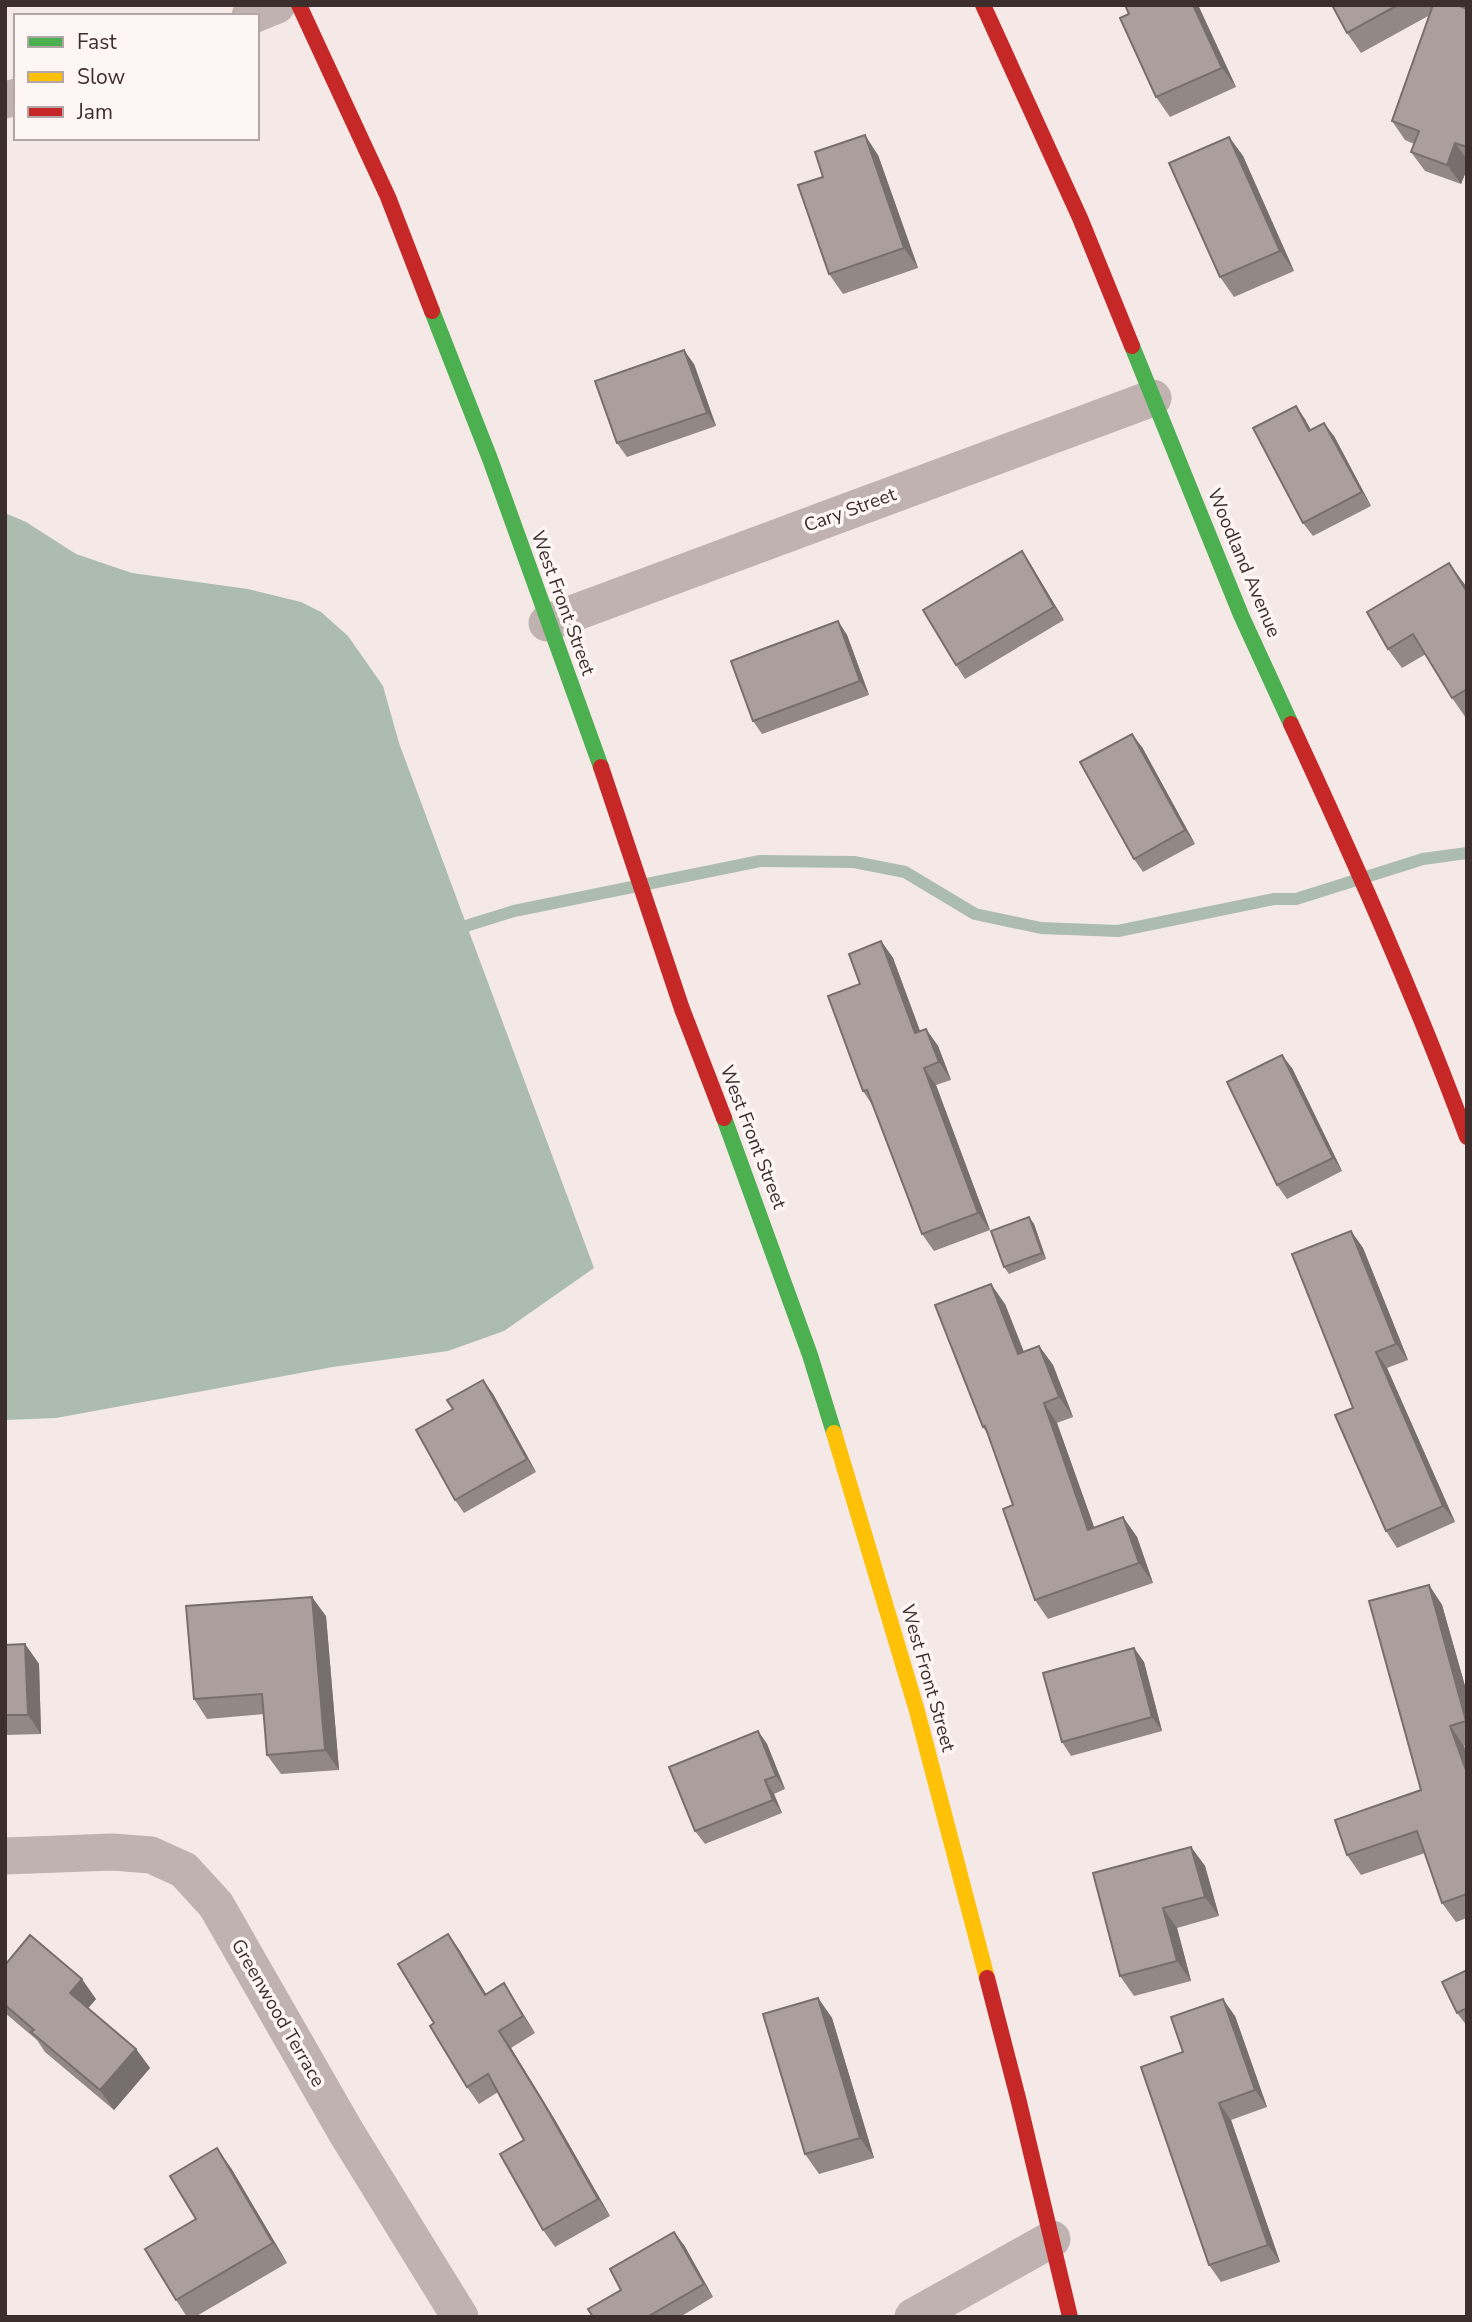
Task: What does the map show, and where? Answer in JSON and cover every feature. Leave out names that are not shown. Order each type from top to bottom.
[{"type":"street","points":[[255,14],[277,5]]},
{"type":"street","name":"West Front Street","points":[[299,5],[388,197],[490,458],[547,623],[598,758],[682,1009],[758,1207],[810,1355],[917,1711],[1070,2317]]},
{"type":"street","name":"Woodland Avenue","points":[[983,5],[1080,218],[1241,615],[1364,881],[1437,1056],[1467,1136]]},
{"type":"street","name":"Cary Street","points":[[547,623],[1153,398]]},
{"type":"street","name":"Greenwood Terrace","points":[[5,1856],[112,1852],[150,1855],[184,1870],[216,1905],[346,2132],[460,2317]]},
{"type":"street","points":[[913,2317],[1052,2239]]},
{"type":"shaded area","points":[[5,513],[26,522],[76,554],[132,573],[248,589],[301,602],[321,612],[348,636],[383,686],[399,743],[594,1268],[504,1331],[448,1351],[333,1367],[56,1418],[5,1420]]},
{"type":"building","points":[[1125,5],[1193,5],[1222,68],[1156,97],[1120,18],[1129,14]]},
{"type":"building","points":[[1332,5],[1398,5],[1347,33]]},
{"type":"building","points":[[1433,5],[1457,5],[1467,9],[1467,147],[1455,143],[1447,165],[1411,152],[1419,131],[1392,121]]},
{"type":"building","points":[[865,135],[904,248],[829,274],[798,185],[823,177],[815,152]]},
{"type":"building","points":[[1229,137],[1280,251],[1220,277],[1169,163]]},
{"type":"building","points":[[684,350],[707,413],[617,443],[595,381]]},
{"type":"building","points":[[1296,406],[1309,431],[1324,423],[1362,492],[1303,523],[1253,428]]},
{"type":"building","points":[[1022,551],[1054,607],[956,665],[923,610]]},
{"type":"building","points":[[1449,563],[1467,592],[1467,689],[1452,698],[1413,634],[1388,649],[1367,612]]},
{"type":"building","points":[[838,621],[860,681],[753,721],[731,661]]},
{"type":"building","points":[[1132,734],[1185,830],[1134,859],[1080,762]]},
{"type":"building","points":[[881,941],[915,1033],[926,1029],[939,1062],[924,1068],[978,1213],[922,1234],[867,1090],[863,1091],[828,996],[860,984],[849,954]]},
{"type":"building","points":[[1282,1055],[1333,1158],[1277,1185],[1227,1082]]},
{"type":"building","points":[[1029,1217],[1042,1253],[1004,1267],[991,1231]]},
{"type":"building","points":[[1351,1231],[1396,1344],[1376,1352],[1443,1506],[1386,1531],[1335,1415],[1353,1408],[1292,1254]]},
{"type":"building","points":[[991,1284],[1018,1354],[1039,1346],[1059,1397],[1044,1403],[1088,1530],[1123,1517],[1139,1563],[1035,1600],[1003,1509],[1013,1505],[985,1426],[983,1427],[935,1305]]},
{"type":"building","points":[[483,1380],[527,1459],[455,1500],[416,1430],[453,1409],[447,1400]]},
{"type":"building","points":[[1429,1585],[1466,1721],[1450,1726],[1467,1773],[1467,1894],[1442,1903],[1417,1831],[1347,1855],[1335,1820],[1421,1790],[1369,1601]]},
{"type":"building","points":[[312,1597],[325,1750],[267,1755],[262,1694],[194,1699],[186,1606]]},
{"type":"building","points":[[25,1644],[28,1715],[5,1715],[5,1645]]},
{"type":"building","points":[[1134,1648],[1152,1717],[1062,1742],[1043,1673]]},
{"type":"building","points":[[758,1731],[776,1776],[765,1780],[773,1800],[695,1831],[669,1767]]},
{"type":"building","points":[[1191,1847],[1205,1897],[1163,1908],[1177,1961],[1120,1976],[1093,1873]]},
{"type":"building","points":[[448,1934],[485,1995],[504,1983],[523,2016],[499,2031],[598,2199],[543,2230],[500,2154],[524,2140],[488,2074],[467,2087],[430,2026],[434,2023],[398,1964]]},
{"type":"building","points":[[30,1935],[82,1979],[70,1993],[136,2049],[100,2090],[31,2032],[34,2030],[5,2005],[5,1965]]},
{"type":"building","points":[[1467,1970],[1467,2008],[1457,2013],[1442,1982]]},
{"type":"building","points":[[818,1998],[860,2138],[805,2154],[763,2014]]},
{"type":"building","points":[[1223,1999],[1255,2090],[1219,2103],[1268,2245],[1209,2265],[1141,2067],[1183,2052],[1171,2017]]},
{"type":"building","points":[[217,2148],[273,2243],[176,2300],[145,2249],[196,2219],[170,2176]]},
{"type":"building","points":[[674,2232],[704,2284],[647,2317],[593,2317],[588,2309],[621,2290],[610,2269]]},
{"type":"waterway","points":[[456,932],[469,925],[514,911],[760,861],[854,862],[905,872],[975,914],[1041,928],[1118,931],[1274,899],[1296,899],[1423,859],[1467,853]]},
{"type":"traffic: fast","points":[[432,311],[490,459],[601,767]]},
{"type":"traffic: fast","points":[[1132,346],[1241,615],[1291,724]]},
{"type":"traffic: fast","points":[[724,1118],[810,1355],[834,1433]]},
{"type":"traffic: slow","points":[[834,1433],[917,1711],[987,1978]]},
{"type":"traffic: jam","points":[[299,5],[388,197],[432,311]]},
{"type":"traffic: jam","points":[[983,5],[1080,218],[1132,346]]},
{"type":"traffic: jam","points":[[1291,724],[1383,929],[1467,1137]]},
{"type":"traffic: jam","points":[[601,767],[682,1009],[724,1118]]},
{"type":"traffic: jam","points":[[987,1978],[1070,2317]]}]
